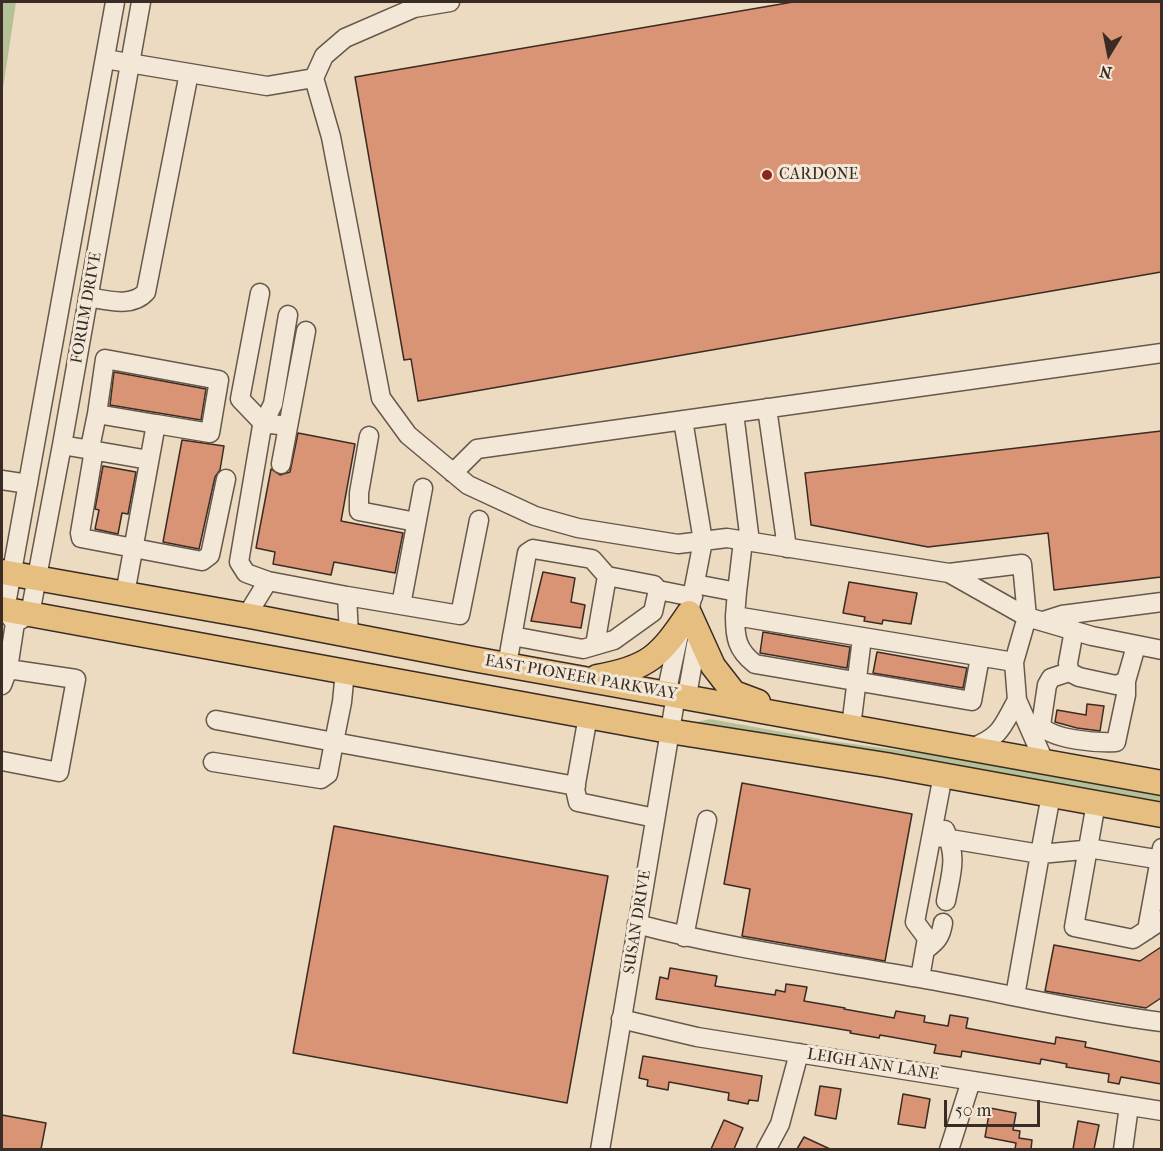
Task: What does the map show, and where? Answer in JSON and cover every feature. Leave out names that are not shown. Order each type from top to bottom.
[{"type":"main road","name":"EAST PIONEER PARKWAY","points":[[7,573],[1161,783]]},
{"type":"main road","points":[[586,679],[620,673],[648,662],[670,640],[692,598]]},
{"type":"main road","points":[[692,598],[713,666],[734,693],[799,718]]},
{"type":"main road","points":[[13,614],[345,672],[942,782],[1051,795],[1161,815]]},
{"type":"street","name":"FORUM DRIVE","points":[[13,614],[7,573],[28,484],[115,2]]},
{"type":"street","name":"FORUM DRIVE","points":[[13,614],[36,579],[80,349],[141,2]]},
{"type":"street","points":[[450,2],[414,8],[345,38],[324,56],[314,78],[331,137],[381,398],[408,435],[468,485],[535,516],[578,528],[678,544],[727,538],[949,573],[1022,564],[1035,619],[1014,662],[1017,700],[1044,761]]},
{"type":"street","points":[[105,59],[267,86],[314,78]]},
{"type":"street","points":[[88,297],[126,302],[135,301],[146,292],[189,73]]},
{"type":"street","points":[[260,293],[240,399],[263,423],[287,426]]},
{"type":"street","points":[[288,315],[273,404],[263,423],[238,562],[246,573],[268,581],[460,615],[479,520]]},
{"type":"street","points":[[281,464],[306,331]]},
{"type":"street","points":[[53,344],[80,349]]},
{"type":"street","points":[[453,473],[477,449],[1161,353]]},
{"type":"street","points":[[97,414],[210,433],[219,380],[105,359],[91,443],[94,450],[81,538],[202,561],[210,555],[225,479]]},
{"type":"street","points":[[767,408],[787,548]]},
{"type":"street","points":[[734,413],[746,541],[735,616],[738,643],[744,655],[755,664],[972,701],[980,657]]},
{"type":"street","points":[[676,695],[688,690],[697,639],[692,598],[703,541],[683,420]]},
{"type":"street","points":[[125,594],[156,424]]},
{"type":"street","points":[[369,436],[359,494],[359,511],[416,522]]},
{"type":"street","points":[[62,445],[149,460]]},
{"type":"street","points":[[2,480],[28,484]]},
{"type":"street","points":[[401,605],[423,488]]},
{"type":"street","points":[[507,665],[527,552],[533,549],[592,559],[607,576],[654,585],[658,590],[692,598],[737,592]]},
{"type":"street","points":[[949,573],[1035,619],[1161,650]]},
{"type":"street","points":[[595,645],[607,576]]},
{"type":"street","points":[[247,615],[268,581]]},
{"type":"street","points":[[512,636],[583,649],[614,640],[653,612],[658,590]]},
{"type":"street","points":[[347,596],[349,635]]},
{"type":"street","points":[[1035,619],[1161,602]]},
{"type":"street","points":[[2,761],[59,772],[76,679],[5,670],[13,614]]},
{"type":"street","points":[[735,616],[1014,662]]},
{"type":"street","points":[[1069,672],[1068,663],[1074,630]]},
{"type":"street","points":[[851,728],[862,638]]},
{"type":"street","points":[[1126,681],[1116,685],[1079,678],[1069,672],[1051,678],[1047,684],[1041,725],[1045,731],[1055,735],[1116,742],[1126,695],[1126,681],[1136,645]]},
{"type":"street","points":[[213,762],[321,779],[328,774],[342,702],[345,672]]},
{"type":"street","name":"SUSAN DRIVE","points":[[600,1149],[676,695]]},
{"type":"street","points":[[971,748],[989,741],[1001,730],[1017,700]]},
{"type":"street","points":[[588,716],[576,786],[578,802],[655,818]]},
{"type":"street","points":[[216,720],[576,786]]},
{"type":"street","points":[[920,978],[927,938],[915,922],[940,837],[942,782]]},
{"type":"street","points":[[1015,996],[1051,795]]},
{"type":"street","points":[[940,837],[1040,854],[1088,850],[1161,856],[1154,925],[1133,939],[1074,927],[1088,850],[1096,803]]},
{"type":"street","points":[[684,937],[706,820]]},
{"type":"street","points":[[940,837],[954,859],[946,901]]},
{"type":"street","points":[[925,950],[938,941],[943,923]]},
{"type":"street","points":[[637,924],[684,937],[1161,1022]]},
{"type":"street","name":"LEIGH ANN LANE","points":[[621,1019],[697,1037],[1161,1111]]},
{"type":"street","points":[[766,1149],[780,1124],[799,1053]]},
{"type":"street","points":[[949,1149],[971,1081]]},
{"type":"street","points":[[1123,1149],[1129,1106]]},
{"type":"green space","points":[[2,2],[16,2],[2,95]]},
{"type":"green space","points":[[710,719],[821,739],[820,742],[823,740],[987,762],[1161,794],[1161,810],[708,727],[697,722]]},
{"type":"building","name":"CARDONE","points":[[793,2],[1161,2],[1161,272],[418,401],[411,359],[404,360],[355,77]]},
{"type":"building","points":[[114,372],[206,389],[201,420],[110,405]]},
{"type":"building","points":[[1161,431],[1161,577],[1054,590],[1048,533],[928,547],[811,525],[805,473]]},
{"type":"building","points":[[298,433],[355,444],[341,521],[403,533],[395,573],[334,562],[331,575],[273,564],[275,552],[256,548],[271,469],[280,475],[290,472]]},
{"type":"building","points":[[182,440],[224,446],[199,549],[163,542]]},
{"type":"building","points":[[103,466],[136,472],[128,514],[122,513],[118,534],[95,529],[99,510],[95,509]]},
{"type":"building","points":[[543,572],[575,578],[571,602],[585,605],[581,628],[531,621]]},
{"type":"building","points":[[849,582],[917,593],[911,624],[883,620],[882,624],[864,621],[865,617],[843,613]]},
{"type":"building","points":[[763,632],[850,647],[847,668],[760,653]]},
{"type":"building","points":[[877,652],[967,668],[963,688],[873,673]]},
{"type":"building","points":[[1087,704],[1104,706],[1100,731],[1055,722],[1057,710],[1086,715]]},
{"type":"building","points":[[742,783],[912,814],[885,961],[742,936],[750,889],[724,884]]},
{"type":"building","points":[[334,826],[608,876],[567,1103],[293,1053]]},
{"type":"building","points":[[1054,945],[1140,961],[1161,947],[1161,998],[1146,1008],[1045,991]]},
{"type":"building","points":[[670,968],[717,976],[715,986],[775,995],[776,990],[785,992],[786,984],[807,987],[804,1001],[894,1018],[896,1011],[925,1016],[924,1022],[948,1026],[950,1015],[968,1018],[966,1028],[1055,1044],[1056,1037],[1086,1042],[1085,1047],[1161,1062],[1161,1084],[1121,1077],[1119,1084],[1108,1082],[1109,1074],[1066,1067],[1067,1064],[1041,1059],[1040,1064],[962,1051],[961,1057],[934,1053],[936,1045],[880,1035],[879,1038],[850,1033],[851,1031],[656,999],[660,977],[668,979]]},
{"type":"building","points":[[643,1056],[762,1076],[758,1101],[749,1100],[748,1104],[728,1100],[729,1093],[669,1082],[668,1090],[647,1086],[648,1080],[639,1078]]},
{"type":"building","points":[[820,1086],[841,1089],[836,1119],[815,1115]]},
{"type":"building","points":[[903,1094],[930,1099],[925,1128],[898,1124]]},
{"type":"building","points":[[990,1108],[1016,1113],[1013,1130],[1020,1131],[1019,1138],[1032,1140],[1031,1149],[1015,1149],[1016,1143],[985,1137]]},
{"type":"building","points":[[2,1115],[46,1123],[41,1149],[2,1149]]},
{"type":"building","points":[[724,1120],[743,1128],[734,1149],[711,1149]]},
{"type":"building","points":[[1078,1121],[1099,1125],[1094,1149],[1073,1149]]},
{"type":"building","points":[[804,1137],[830,1149],[797,1149]]},
{"type":"place","name":"CARDONE","points":[[767,175]]}]
